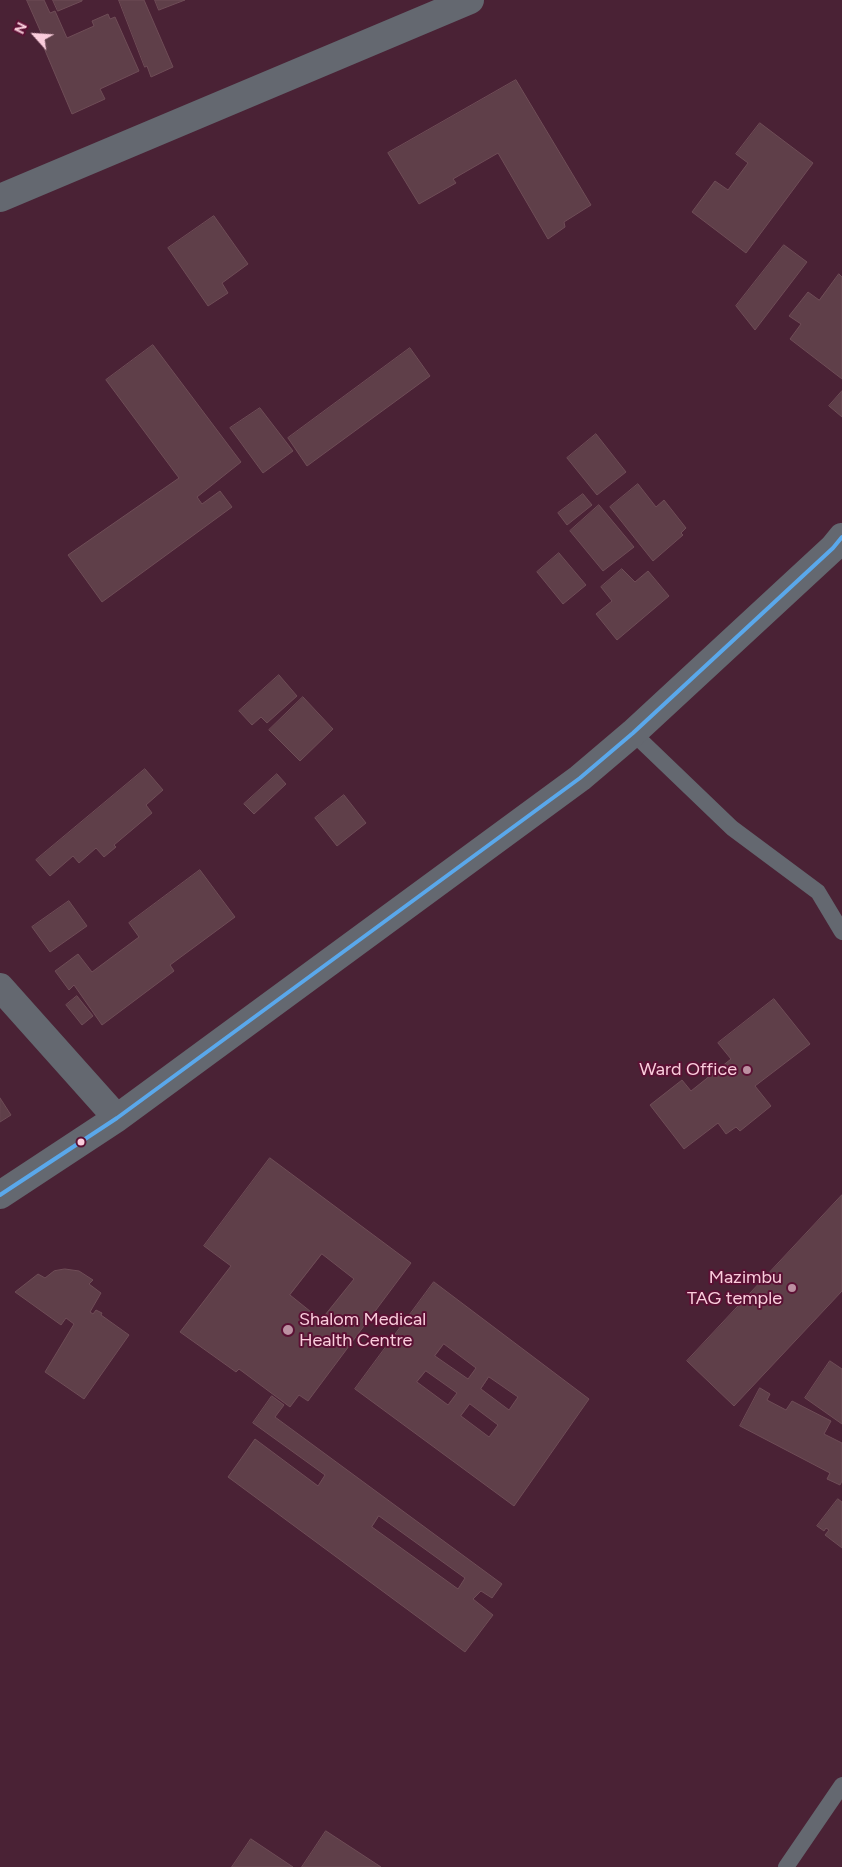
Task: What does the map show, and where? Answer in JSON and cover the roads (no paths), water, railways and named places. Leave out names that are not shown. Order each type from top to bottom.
[{"type":"street","points":[[0,198],[470,0]]},
{"type":"street","points":[[0,1195],[118,1118],[556,795],[633,733],[833,548],[842,537]]},
{"type":"street","points":[[0,987],[118,1118]]},
{"type":"lane","points":[[633,733],[732,828],[818,892],[842,932]]},
{"type":"lane","points":[[786,1867],[842,1785]]},
{"type":"place","name":"Ward Office","points":[[747,1070]]},
{"type":"place","name":"Mazimbu TAG temple","points":[[792,1288]]},
{"type":"place","name":"Shalom Medical Health Centre","points":[[288,1330]]}]
